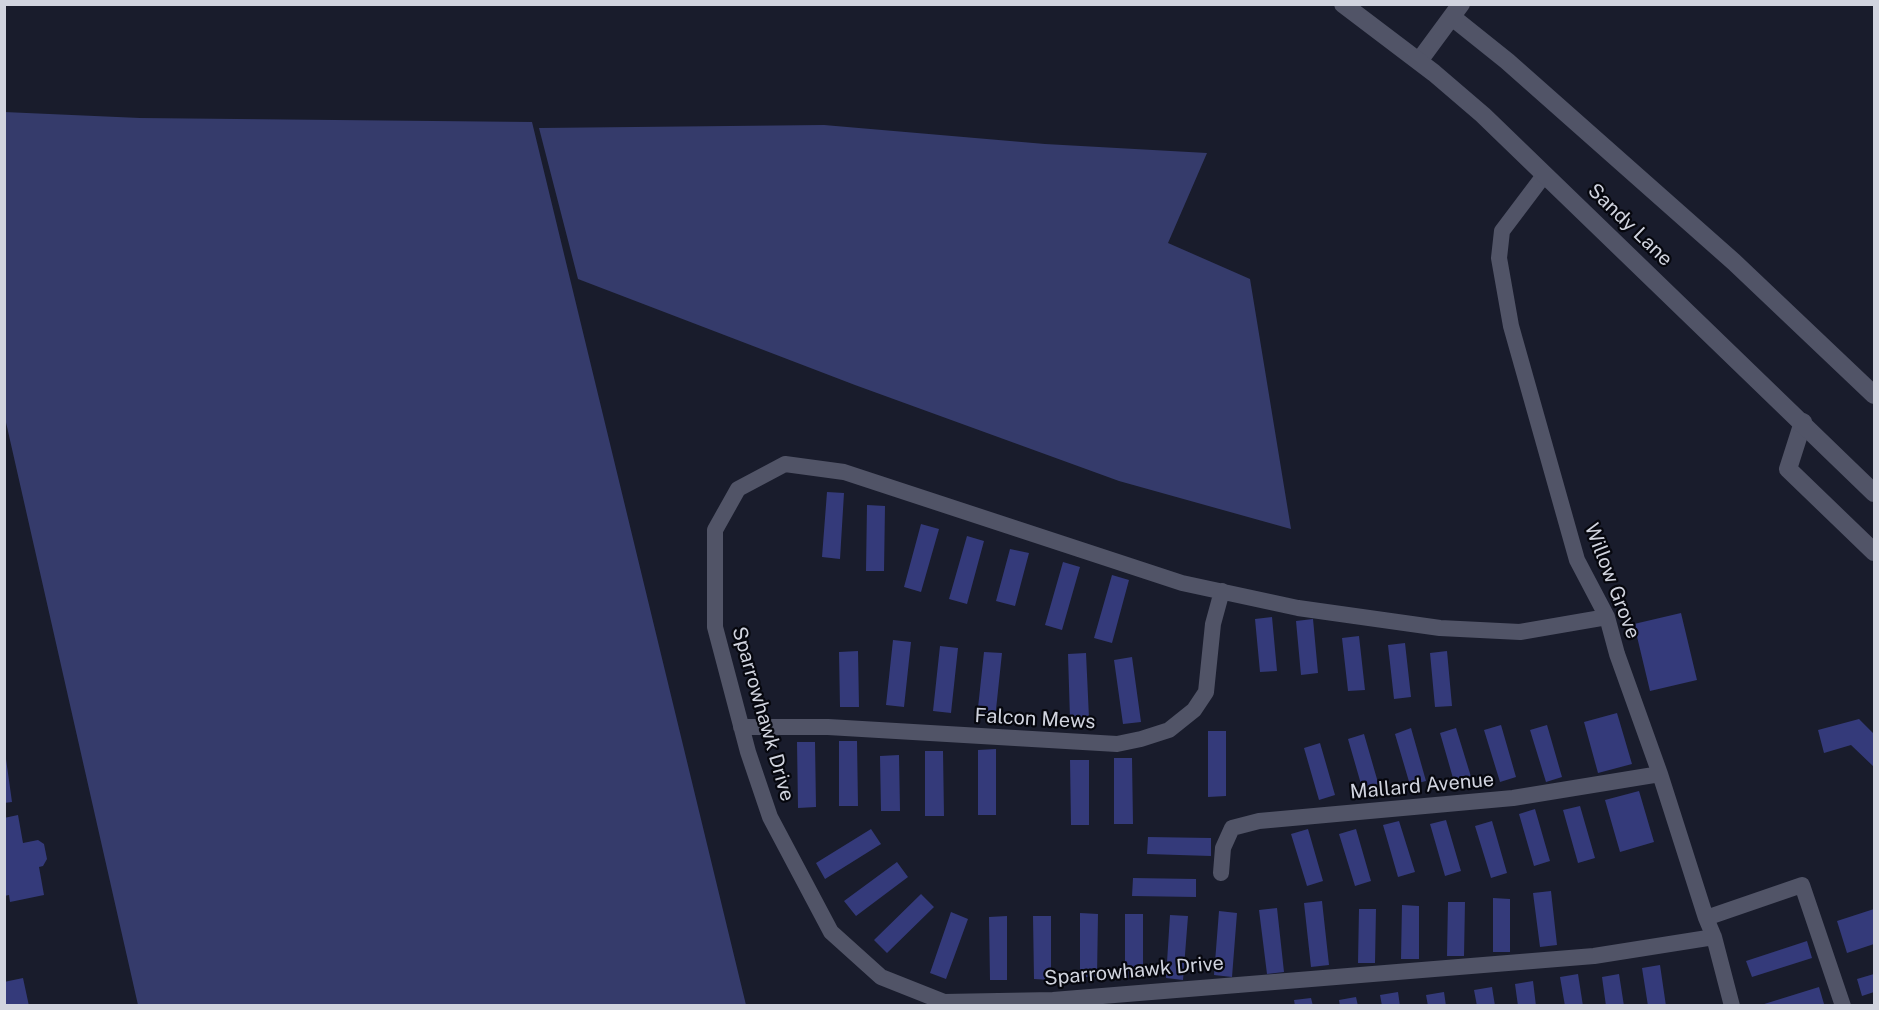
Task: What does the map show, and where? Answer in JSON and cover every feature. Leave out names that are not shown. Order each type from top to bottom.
[{"type":"street","name":"Sandy Lane","points":[[1343,4],[1419,61],[1483,115],[1875,493]]},
{"type":"street","name":"Sandy Lane","points":[[1456,11],[1507,61],[1725,254],[1875,396]]},
{"type":"street","points":[[1419,61],[1456,11]]},
{"type":"street","points":[[1803,422],[1788,469],[1875,552]]},
{"type":"lane","name":"Willow Grove","points":[[1545,174],[1502,231],[1499,258],[1511,326],[1577,560],[1607,616],[1617,654],[1714,937],[1732,1005]]},
{"type":"lane","name":"Sparrowhawk Drive","points":[[1607,616],[1520,632],[1440,628],[1298,608],[1182,583],[844,471],[785,465],[738,489],[716,530],[715,627],[741,727],[770,817],[831,932],[881,977],[944,1002],[1075,1002],[1594,956],[1714,937]]},
{"type":"lane","name":"Falcon Mews","points":[[741,727],[828,727],[1117,744],[1142,739],[1169,730],[1194,710],[1206,692],[1213,624],[1222,591]]},
{"type":"lane","name":"Mallard Avenue","points":[[1221,873],[1223,848],[1232,828],[1259,821],[1513,798],[1660,774]]},
{"type":"lane","points":[[1706,918],[1802,885],[1843,1005]]},
{"type":"shaded area","points":[[4,112],[140,118],[532,122],[746,1005],[138,1005],[5,418]]},
{"type":"shaded area","points":[[824,125],[1045,144],[1207,153],[1168,243],[1250,279],[1291,529],[1119,481],[855,385],[578,279],[539,128]]},
{"type":"building","points":[[827,492],[844,493],[840,559],[822,557]]},
{"type":"building","points":[[867,505],[885,506],[884,571],[866,571]]},
{"type":"building","points":[[921,524],[939,529],[921,592],[904,587]]},
{"type":"building","points":[[967,536],[984,541],[967,604],[949,599]]},
{"type":"building","points":[[1010,549],[1029,553],[1015,606],[996,601]]},
{"type":"building","points":[[1063,562],[1080,567],[1062,630],[1045,625]]},
{"type":"building","points":[[1112,575],[1129,580],[1112,643],[1094,638]]},
{"type":"building","points":[[1681,613],[1697,680],[1650,691],[1634,624]]},
{"type":"building","points":[[1272,617],[1277,671],[1260,672],[1255,619]]},
{"type":"building","points":[[1313,619],[1318,673],[1301,675],[1296,621]]},
{"type":"building","points":[[1359,636],[1365,690],[1348,691],[1342,638]]},
{"type":"building","points":[[893,640],[911,642],[904,707],[886,705]]},
{"type":"building","points":[[1405,643],[1411,697],[1394,699],[1388,645]]},
{"type":"building","points":[[940,646],[958,648],[951,713],[933,711]]},
{"type":"building","points":[[858,651],[859,707],[840,707],[839,652]]},
{"type":"building","points":[[1447,651],[1452,706],[1435,707],[1430,653]]},
{"type":"building","points":[[984,652],[1002,653],[995,719],[977,717]]},
{"type":"building","points":[[1086,653],[1089,718],[1070,719],[1068,654]]},
{"type":"building","points":[[1132,657],[1141,722],[1123,724],[1114,660]]},
{"type":"building","points":[[1617,713],[1632,764],[1598,773],[1584,722]]},
{"type":"building","points":[[1859,719],[1874,734],[1874,767],[1851,745],[1824,753],[1818,730]]},
{"type":"building","points":[[1501,725],[1516,777],[1500,782],[1484,730]]},
{"type":"building","points":[[1547,725],[1562,777],[1546,782],[1530,730]]},
{"type":"building","points":[[1411,728],[1426,781],[1410,785],[1395,734]]},
{"type":"building","points":[[1456,728],[1472,780],[1455,785],[1440,733]]},
{"type":"building","points":[[1208,731],[1226,731],[1226,796],[1208,797]]},
{"type":"building","points":[[1364,734],[1379,786],[1363,791],[1348,739]]},
{"type":"building","points":[[839,741],[857,741],[858,806],[839,806]]},
{"type":"building","points":[[797,742],[815,742],[816,807],[798,808]]},
{"type":"building","points":[[1320,743],[1335,795],[1319,800],[1304,748]]},
{"type":"building","points":[[996,749],[996,815],[978,815],[978,750]]},
{"type":"building","points":[[925,751],[943,751],[944,816],[925,816]]},
{"type":"building","points":[[899,755],[900,811],[881,811],[880,756]]},
{"type":"building","points":[[1114,758],[1132,758],[1133,824],[1114,824]]},
{"type":"building","points":[[6,759],[12,802],[4,803],[4,760]]},
{"type":"building","points":[[1070,760],[1089,760],[1089,825],[1071,825]]},
{"type":"building","points":[[1639,791],[1654,842],[1620,852],[1605,800]]},
{"type":"building","points":[[1580,806],[1595,858],[1578,863],[1563,810]]},
{"type":"building","points":[[1535,809],[1550,861],[1534,866],[1519,814]]},
{"type":"building","points":[[18,815],[23,843],[38,840],[44,844],[47,859],[43,866],[39,867],[44,895],[10,902],[9,895],[4,896],[4,818]]},
{"type":"building","points":[[1446,820],[1461,871],[1445,876],[1430,824]]},
{"type":"building","points":[[1399,821],[1415,872],[1398,877],[1383,825]]},
{"type":"building","points":[[1492,821],[1507,873],[1491,878],[1475,826]]},
{"type":"building","points":[[871,829],[881,844],[825,879],[816,863]]},
{"type":"building","points":[[1308,829],[1323,881],[1307,886],[1291,834]]},
{"type":"building","points":[[1356,829],[1371,881],[1355,886],[1339,834]]},
{"type":"building","points":[[1148,837],[1211,838],[1211,856],[1147,854]]},
{"type":"building","points":[[897,862],[908,877],[856,916],[844,901]]},
{"type":"building","points":[[1133,878],[1196,879],[1196,897],[1132,896]]},
{"type":"building","points":[[1551,891],[1557,945],[1540,947],[1533,893]]},
{"type":"building","points":[[921,894],[934,907],[887,953],[874,940]]},
{"type":"building","points":[[1493,898],[1510,899],[1510,952],[1493,952]]},
{"type":"building","points":[[1322,901],[1329,965],[1311,967],[1304,903]]},
{"type":"building","points":[[1448,902],[1465,902],[1464,956],[1447,956]]},
{"type":"building","points":[[1402,905],[1419,906],[1419,959],[1401,959]]},
{"type":"building","points":[[1277,908],[1284,972],[1267,974],[1259,910]]},
{"type":"building","points":[[1359,909],[1376,909],[1375,963],[1358,963]]},
{"type":"building","points":[[1874,909],[1874,944],[1847,953],[1837,921]]},
{"type":"building","points":[[1219,911],[1237,913],[1232,977],[1214,975]]},
{"type":"building","points":[[951,912],[968,919],[946,979],[930,973]]},
{"type":"building","points":[[1080,913],[1098,914],[1097,977],[1080,977]]},
{"type":"building","points":[[1125,914],[1143,914],[1143,978],[1125,978]]},
{"type":"building","points":[[1170,915],[1188,916],[1183,980],[1166,978]]},
{"type":"building","points":[[1007,916],[1007,980],[990,980],[989,917]]},
{"type":"building","points":[[1033,916],[1051,916],[1051,980],[1034,979]]},
{"type":"building","points":[[1807,941],[1812,958],[1752,977],[1746,961]]},
{"type":"building","points":[[1660,965],[1666,1006],[1648,1006],[1642,968]]},
{"type":"building","points":[[1578,974],[1583,1006],[1565,1006],[1560,977]]},
{"type":"building","points":[[1619,974],[1624,1006],[1606,1006],[1602,977]]},
{"type":"building","points":[[1874,974],[1874,992],[1862,996],[1857,979]]},
{"type":"building","points":[[23,978],[29,1006],[4,1006],[4,982]]},
{"type":"building","points":[[1533,981],[1536,1006],[1518,1006],[1515,984]]},
{"type":"building","points":[[1492,987],[1495,1006],[1477,1006],[1474,990]]},
{"type":"building","points":[[1819,987],[1824,1004],[1761,1006],[1761,1005]]},
{"type":"building","points":[[1398,992],[1400,1006],[1382,1006],[1380,995]]},
{"type":"building","points":[[1444,992],[1446,1006],[1428,1006],[1426,995]]},
{"type":"building","points":[[1356,997],[1358,1006],[1340,1006],[1339,1000]]},
{"type":"building","points":[[1311,998],[1313,1006],[1295,1006],[1294,1000]]}]
